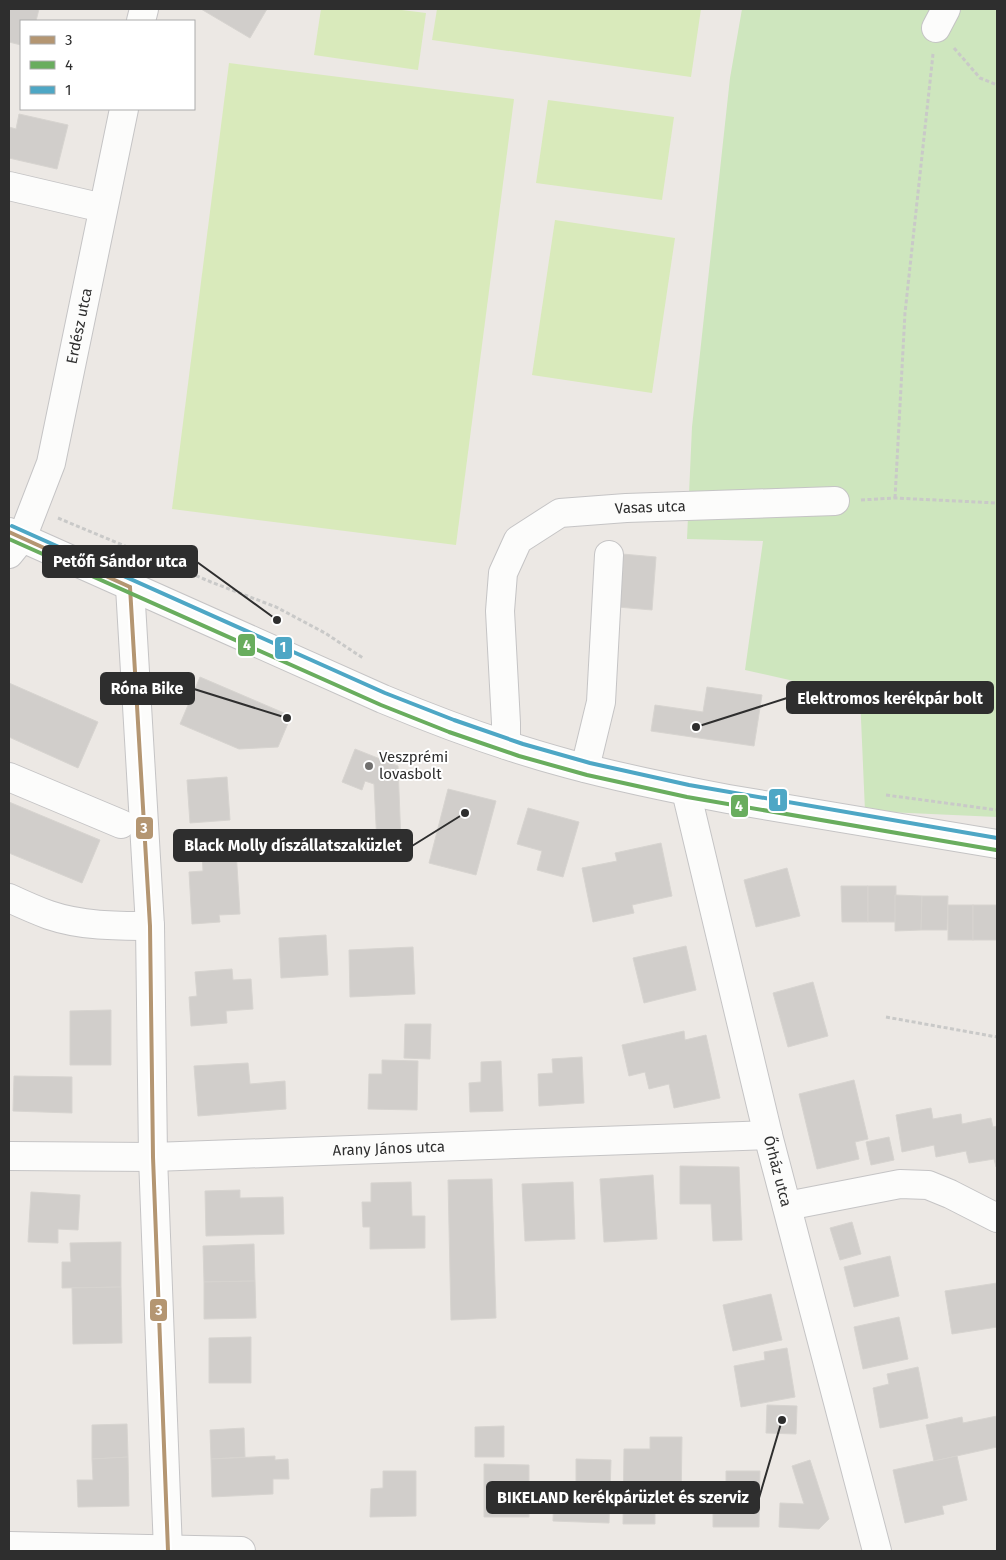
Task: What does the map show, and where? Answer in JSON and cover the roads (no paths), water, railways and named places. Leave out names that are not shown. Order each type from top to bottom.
[{"type":"street","name":"Erdész utca","points":[[13,542],[51,463],[124,110]]},
{"type":"street","points":[[9,186],[103,208]]},
{"type":"street","name":"Vasas utca","points":[[506,745],[500,611],[503,573],[518,540],[560,514],[626,508],[835,501]]},
{"type":"street","points":[[13,542],[130,587],[383,699],[439,722],[506,745],[585,768],[686,791],[997,844]]},
{"type":"street","points":[[585,768],[601,702],[609,555]]},
{"type":"street","points":[[130,587],[150,926],[153,1157],[168,1550]]},
{"type":"street","points":[[9,778],[121,824]]},
{"type":"street","name":"Őrház utca","points":[[686,791],[768,1135],[876,1551]]},
{"type":"street","points":[[9,898],[49,915],[78,921],[105,926],[150,926]]},
{"type":"street","name":"Arany János utca","points":[[9,1156],[153,1157],[768,1135]]},
{"type":"street","points":[[787,1206],[900,1184],[928,1185],[997,1218]]},
{"type":"street","points":[[9,1546],[241,1551]]},
{"type":"place","name":"Petőfi Sándor utca","points":[[277,620]]},
{"type":"place","name":"Róna Bike","points":[[287,718]]},
{"type":"place","name":"Elektromos kerékpár bolt","points":[[696,727]]},
{"type":"place","name":"Veszprémi lovasbolt","points":[[369,766]]},
{"type":"place","name":"Black Molly díszállatszaküzlet","points":[[465,813]]},
{"type":"place","name":"BIKELAND kerékpárüzlet és szerviz","points":[[782,1420]]}]
